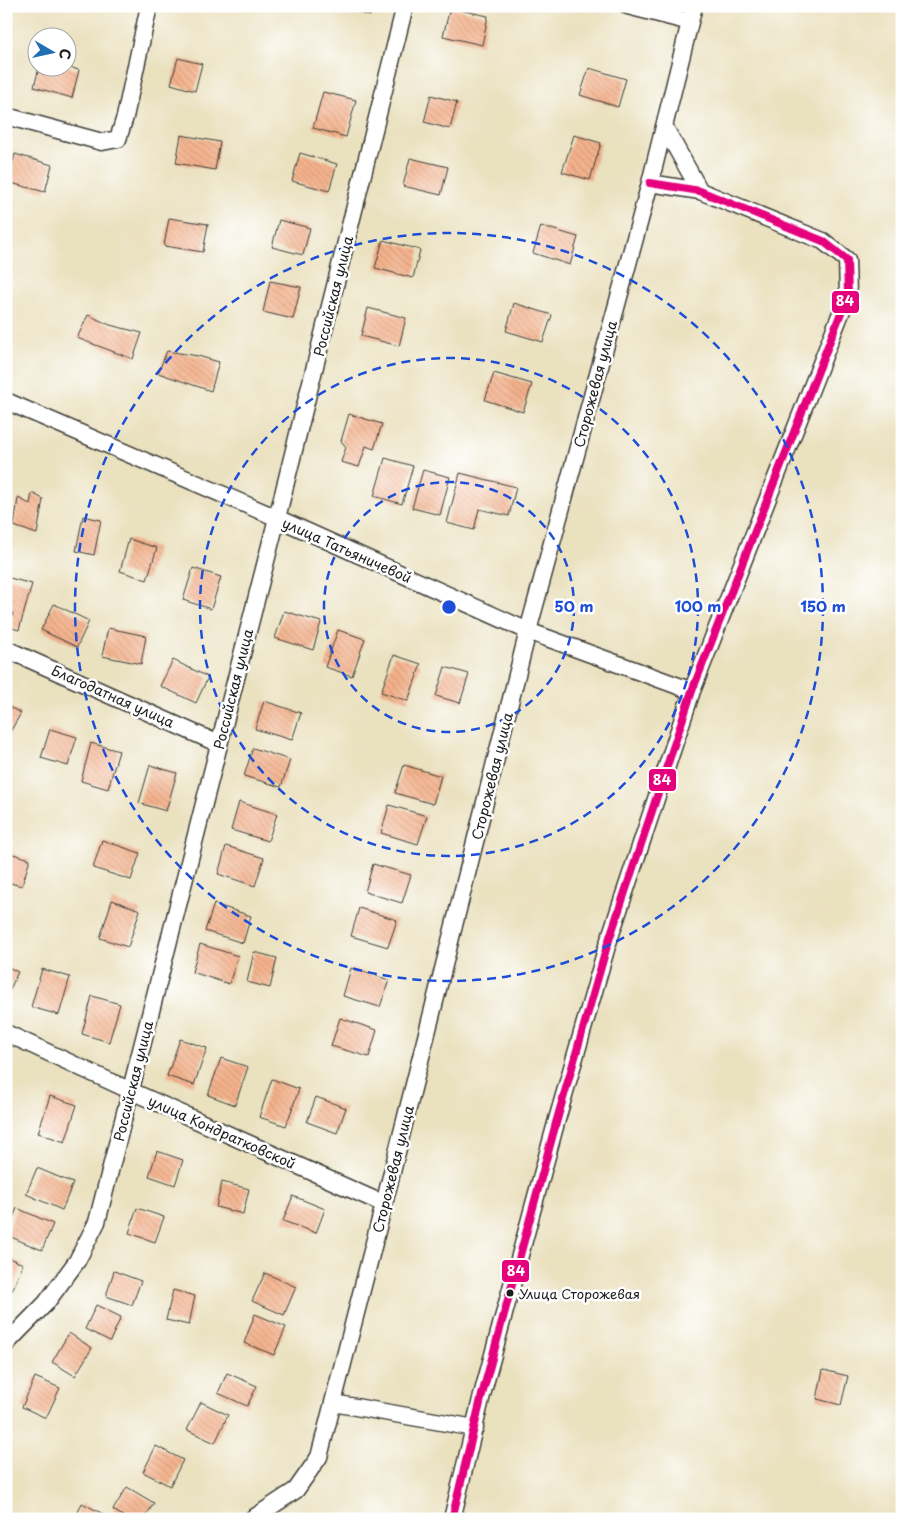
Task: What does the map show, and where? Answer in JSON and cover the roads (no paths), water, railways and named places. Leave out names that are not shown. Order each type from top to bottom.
[{"type":"street","points":[[6,116],[102,142],[118,139],[125,117],[150,6]]},
{"type":"street","name":"Российская улица","points":[[6,1344],[46,1303],[77,1262],[97,1222],[277,518],[405,6]]},
{"type":"street","points":[[628,6],[692,14]]},
{"type":"street","name":"Сторожевая улица","points":[[252,1519],[296,1490],[319,1457],[528,631],[650,183],[692,14]]},
{"type":"street","points":[[664,126],[700,190]]},
{"type":"street","points":[[452,1519],[556,1123],[607,946],[692,691],[848,295],[847,260],[823,241],[700,190],[650,183]]},
{"type":"street","name":"улица Татьяничевой","points":[[6,401],[277,518],[528,631],[692,691]]},
{"type":"street","name":"Благодатная улица","points":[[6,648],[219,744]]},
{"type":"street","name":"улица Кондратковской","points":[[6,1033],[384,1204]]},
{"type":"street","points":[[333,1403],[475,1428]]},
{"type":"place","name":"Улица Сторожевая","points":[[510,1293]]}]
